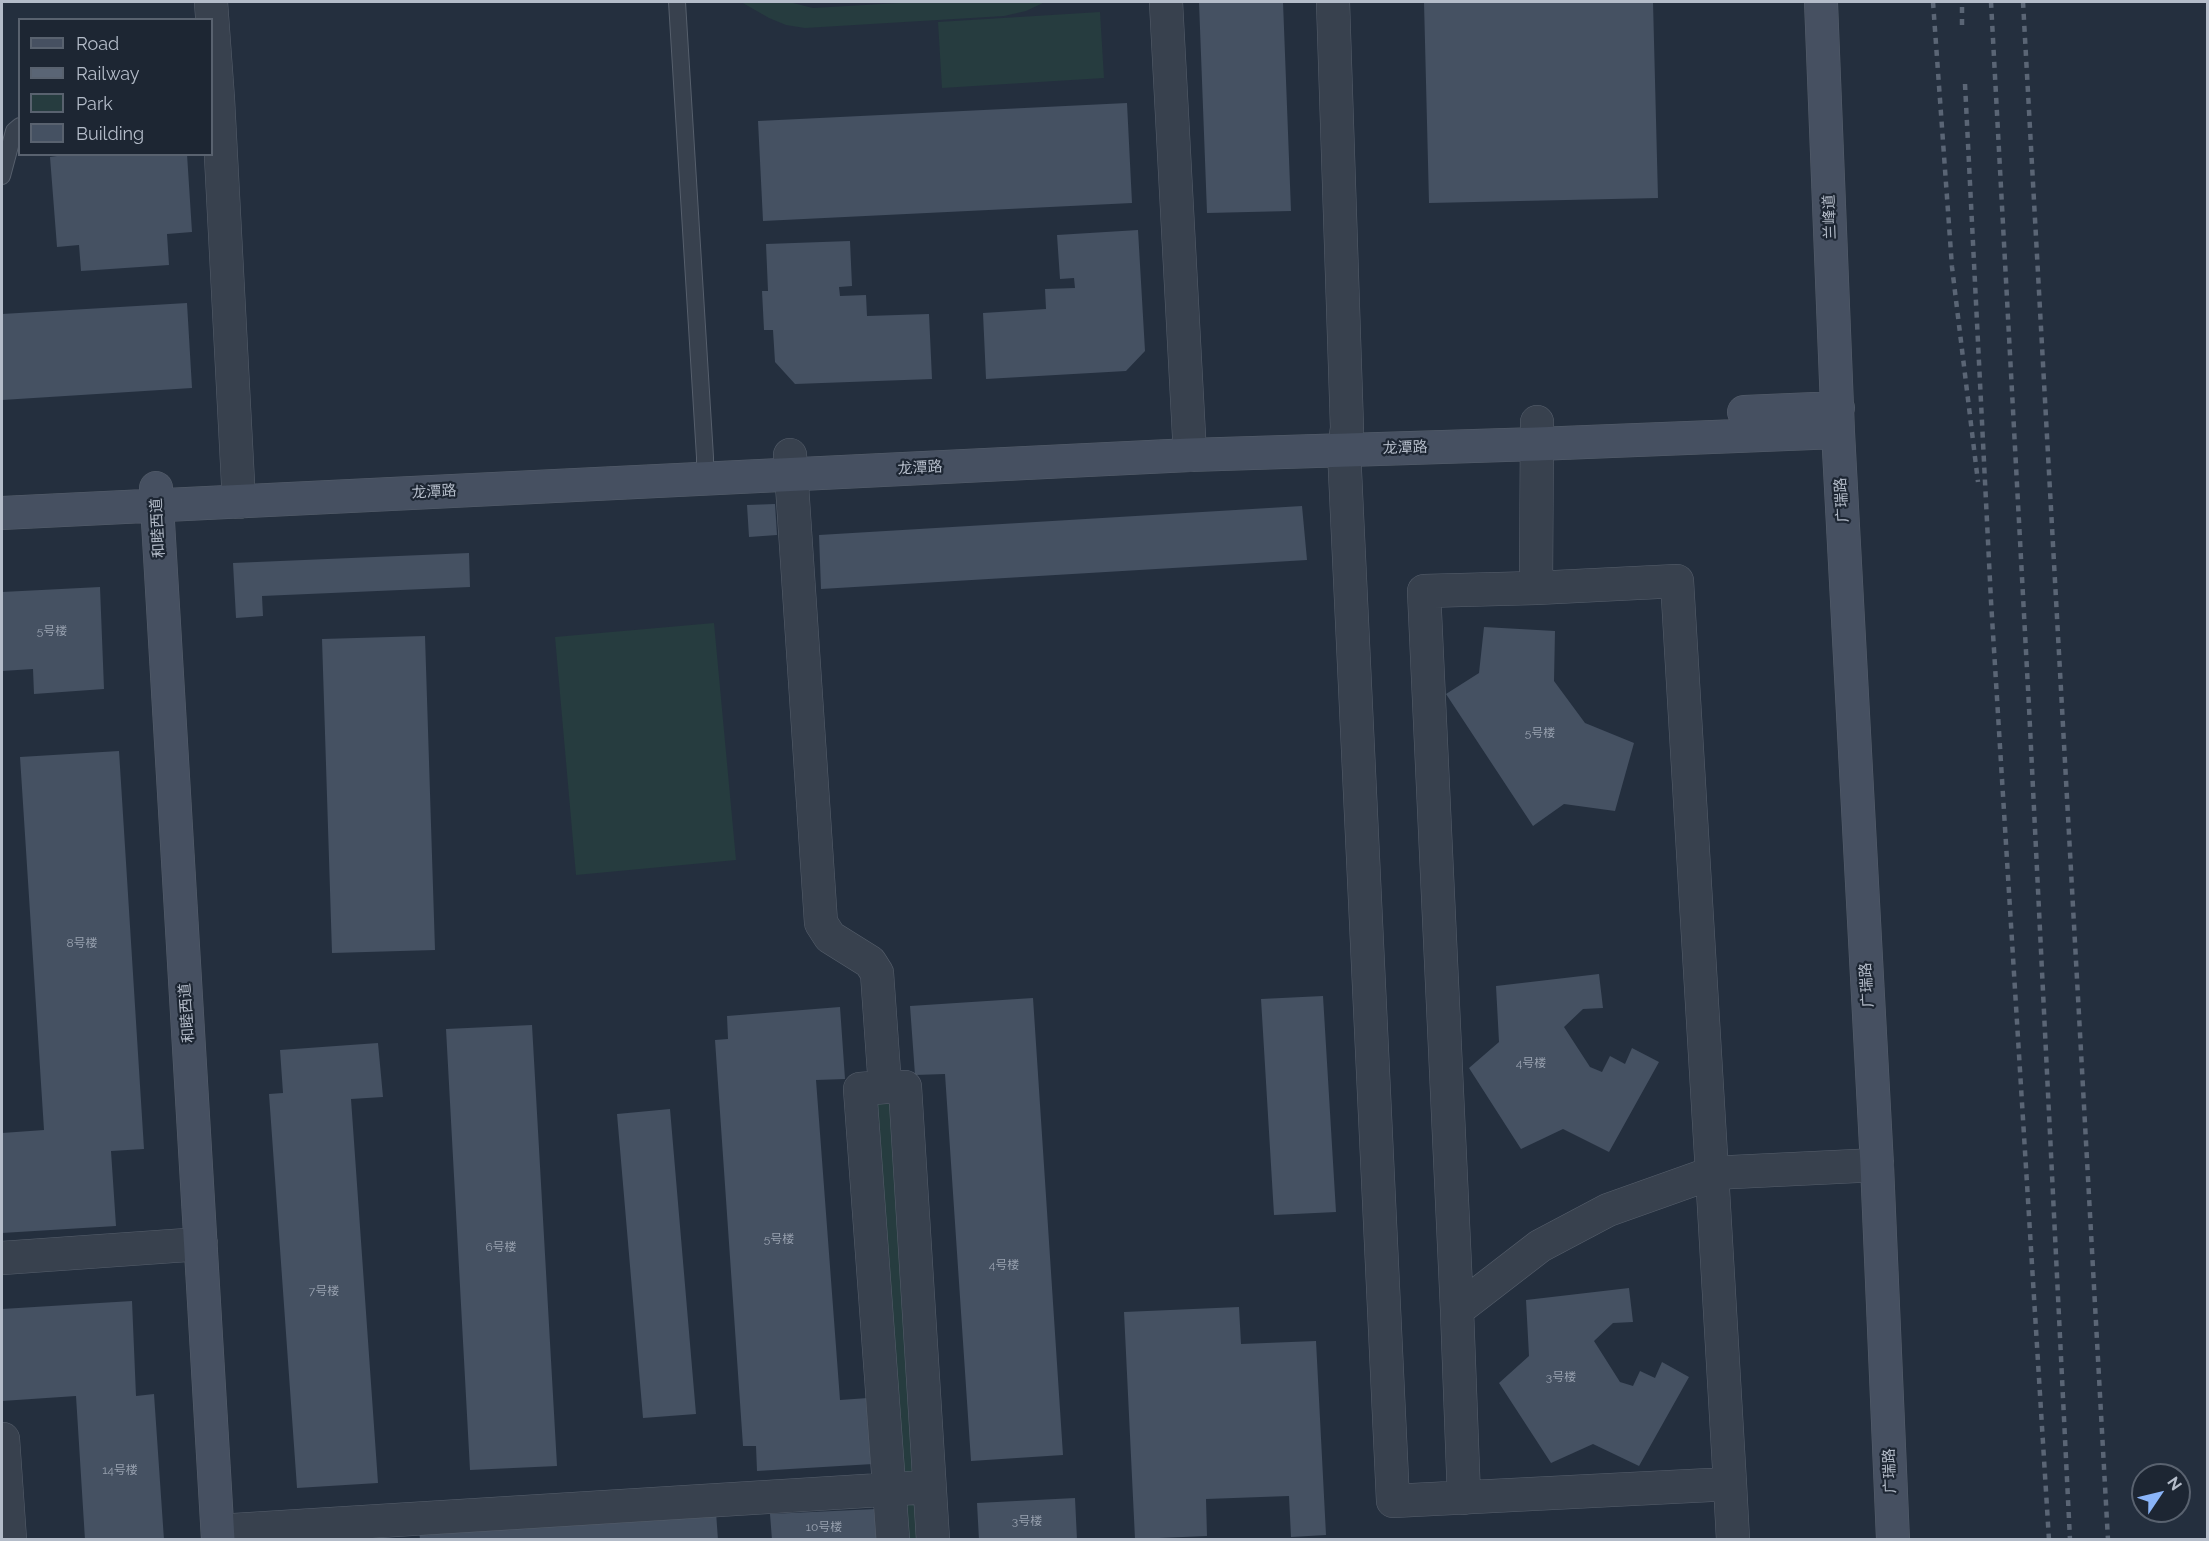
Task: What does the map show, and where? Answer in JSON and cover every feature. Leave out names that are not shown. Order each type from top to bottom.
[{"type":"street","points":[[211,2],[212,18]]},
{"type":"street","points":[[1166,2],[1190,444]]},
{"type":"street","points":[[1312,2],[1340,435],[1393,1501],[1730,1484]]},
{"type":"street","points":[[1333,2],[1340,435]]},
{"type":"street","name":"兰峰道","points":[[1821,2],[1838,420]]},
{"type":"street","points":[[213,50],[238,492]]},
{"type":"street","name":"龙潭路","points":[[2,513],[156,497],[238,492],[1340,435],[1537,433],[1838,420]]},
{"type":"street","name":"广瑞路","points":[[1838,420],[1877,1165],[1893,1539]]},
{"type":"street","points":[[1536,588],[1537,433]]},
{"type":"street","points":[[791,465],[821,923],[830,937],[870,962],[877,973],[885,1087]]},
{"type":"street","name":"龙潭路","points":[[2,496],[156,497]]},
{"type":"street","name":"和睦西道","points":[[156,497],[218,1535]]},
{"type":"street","points":[[1464,1498],[1424,591],[1677,581],[1733,1539]]},
{"type":"street","points":[[893,1539],[860,1089],[885,1087],[905,1087],[933,1539]]},
{"type":"street","points":[[1456,1310],[1540,1246],[1608,1210],[1712,1173],[1877,1165]]},
{"type":"street","points":[[2,1258],[201,1244]]},
{"type":"street","points":[[2,1440],[10,1539]]},
{"type":"street","points":[[218,1535],[929,1487]]},
{"type":"lane","points":[[677,2],[705,468]]},
{"type":"lane","points":[[2,176],[14,131],[18,128]]},
{"type":"green space","points":[[741,2],[789,2],[813,8],[917,2],[1045,2],[1026,11],[1004,16],[805,28],[786,25]]},
{"type":"green space","points":[[1100,12],[1104,78],[942,88],[938,22]]},
{"type":"green space","points":[[714,623],[736,860],[576,875],[555,637]]},
{"type":"green space","points":[[860,1089],[905,1097],[934,1539],[897,1539]]},
{"type":"building","points":[[1199,2],[1283,2],[1291,211],[1207,213]]},
{"type":"building","points":[[1424,2],[1653,2],[1658,198],[1429,203]]},
{"type":"building","points":[[1127,103],[1132,203],[763,221],[758,121]]},
{"type":"building","points":[[187,156],[192,232],[167,234],[169,265],[81,271],[79,245],[57,247],[50,157]]},
{"type":"building","points":[[1138,230],[1145,351],[1126,371],[986,379],[983,313],[1046,309],[1045,289],[1075,288],[1074,278],[1060,279],[1057,235]]},
{"type":"building","points":[[850,241],[852,286],[839,287],[840,296],[866,295],[867,316],[929,314],[932,379],[795,384],[775,362],[773,330],[764,330],[762,291],[768,291],[766,244]]},
{"type":"building","points":[[187,303],[192,388],[2,400],[2,314]]},
{"type":"building","points":[[775,504],[777,535],[749,537],[747,505]]},
{"type":"building","points":[[1302,506],[1307,560],[821,589],[819,535]]},
{"type":"building","points":[[469,553],[470,587],[262,596],[263,616],[236,618],[233,563]]},
{"type":"building","points":[[100,587],[104,689],[34,694],[33,669],[2,671],[2,592]]},
{"type":"building","points":[[1484,627],[1555,631],[1554,681],[1585,723],[1634,743],[1615,811],[1564,804],[1533,826],[1446,694],[1479,673]]},
{"type":"building","points":[[425,636],[435,950],[332,953],[322,639]]},
{"type":"building","points":[[119,751],[144,1149],[111,1151],[116,1226],[2,1233],[2,1133],[44,1130],[20,757]]},
{"type":"building","points":[[1599,974],[1603,1008],[1583,1009],[1564,1027],[1590,1067],[1602,1072],[1610,1056],[1625,1064],[1632,1048],[1659,1062],[1609,1152],[1563,1129],[1521,1149],[1469,1068],[1499,1042],[1496,986]]},
{"type":"building","points":[[1323,996],[1336,1212],[1274,1215],[1261,999]]},
{"type":"building","points":[[1033,998],[1063,1455],[971,1461],[945,1074],[915,1075],[910,1006]]},
{"type":"building","points":[[840,1007],[845,1079],[816,1080],[840,1400],[868,1398],[873,1464],[757,1471],[756,1446],[743,1446],[715,1040],[728,1039],[727,1016]]},
{"type":"building","points":[[532,1025],[557,1466],[470,1470],[446,1029]]},
{"type":"building","points":[[378,1043],[383,1097],[351,1099],[378,1483],[297,1488],[269,1094],[283,1093],[280,1050]]},
{"type":"building","points":[[670,1109],[696,1414],[643,1418],[617,1114]]},
{"type":"building","points":[[1629,1288],[1633,1322],[1613,1323],[1594,1341],[1620,1382],[1633,1386],[1640,1371],[1655,1378],[1662,1362],[1689,1377],[1639,1466],[1593,1444],[1551,1463],[1499,1383],[1529,1356],[1526,1300]]},
{"type":"building","points":[[132,1301],[136,1396],[154,1394],[164,1540],[85,1540],[76,1396],[2,1401],[2,1309]]},
{"type":"building","points":[[1239,1307],[1241,1344],[1316,1341],[1326,1535],[1291,1537],[1289,1496],[1206,1499],[1207,1536],[1135,1539],[1124,1312]]},
{"type":"building","points":[[1075,1498],[1077,1540],[979,1540],[977,1503]]},
{"type":"building","points":[[876,1509],[878,1540],[772,1540],[770,1514]]},
{"type":"building","points":[[716,1512],[718,1540],[420,1540],[419,1529]]},
{"type":"railway","points":[[1933,2],[1952,267],[1978,482]]},
{"type":"railway","points":[[1962,2],[1962,25]]},
{"type":"railway","points":[[1991,2],[2070,1540]]},
{"type":"railway","points":[[2023,2],[2108,1540]]},
{"type":"railway","points":[[1965,84],[1991,601],[2049,1540]]}]
